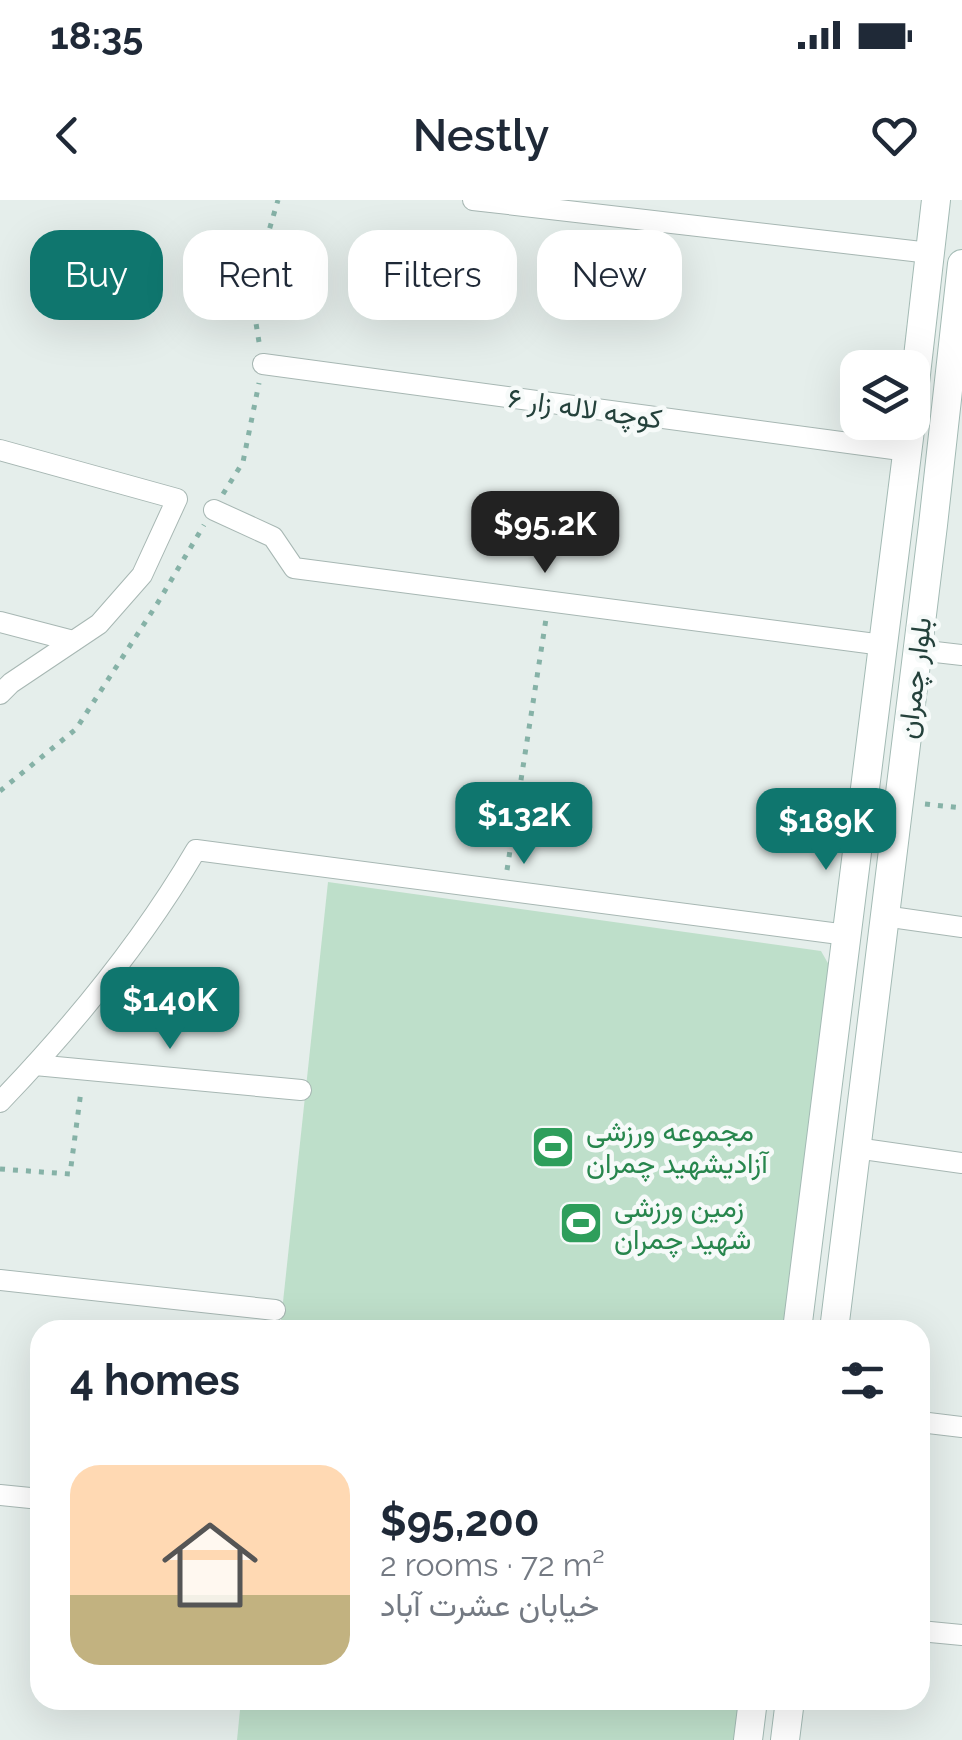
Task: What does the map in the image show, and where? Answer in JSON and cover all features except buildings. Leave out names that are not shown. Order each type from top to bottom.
[{"type":"main road","points":[[919,350],[936,200]]},
{"type":"main road","name":"بلوار چمران","points":[[835,1320],[918,650],[952,446],[962,264]]},
{"type":"main road","name":"بلوار چمران","points":[[799,1320],[909,440]]},
{"type":"main road","points":[[883,645],[918,650]]},
{"type":"main road","points":[[832,1046],[868,1050]]},
{"type":"main road","points":[[748,1740],[752,1710]]},
{"type":"main road","points":[[785,1740],[789,1710]]},
{"type":"street","points":[[473,200],[930,254]]},
{"type":"street","name":"کوچه لاله زار ۶","points":[[263,364],[908,451]]},
{"type":"street","points":[[0,450],[178,499],[142,575],[99,624],[0,694]]},
{"type":"street","points":[[214,510],[274,537],[294,568],[883,645]]},
{"type":"street","points":[[0,622],[73,641]]},
{"type":"street","points":[[918,650],[962,655]]},
{"type":"street","points":[[0,1102],[114,971],[196,850],[847,935]]},
{"type":"street","points":[[884,916],[962,927]]},
{"type":"street","points":[[35,1065],[301,1090]]},
{"type":"street","points":[[856,1148],[962,1164]]},
{"type":"street","points":[[0,1280],[275,1310]]},
{"type":"street","points":[[930,1423],[962,1427]]},
{"type":"street","points":[[0,1495],[30,1499]]},
{"type":"street","points":[[930,1633],[962,1635]]},
{"type":"path","points":[[504,890],[549,602]]},
{"type":"path","points":[[899,800],[962,808]]},
{"type":"path","points":[[0,1169],[70,1174],[84,1069]]},
{"type":"green space","name":"مجموعه ورزشی آزادیشهید چمران","points":[[328,882],[821,951],[829,965],[785,1320],[281,1320]]},
{"type":"green space","points":[[240,1710],[738,1710],[734,1740],[237,1740]]},
{"type":"place","name":"مجموعه ورزشی آزادیشهید چمران","points":[[553,1147]]},
{"type":"place","name":"زمین ورزشی شهید چمران","points":[[581,1223]]}]
